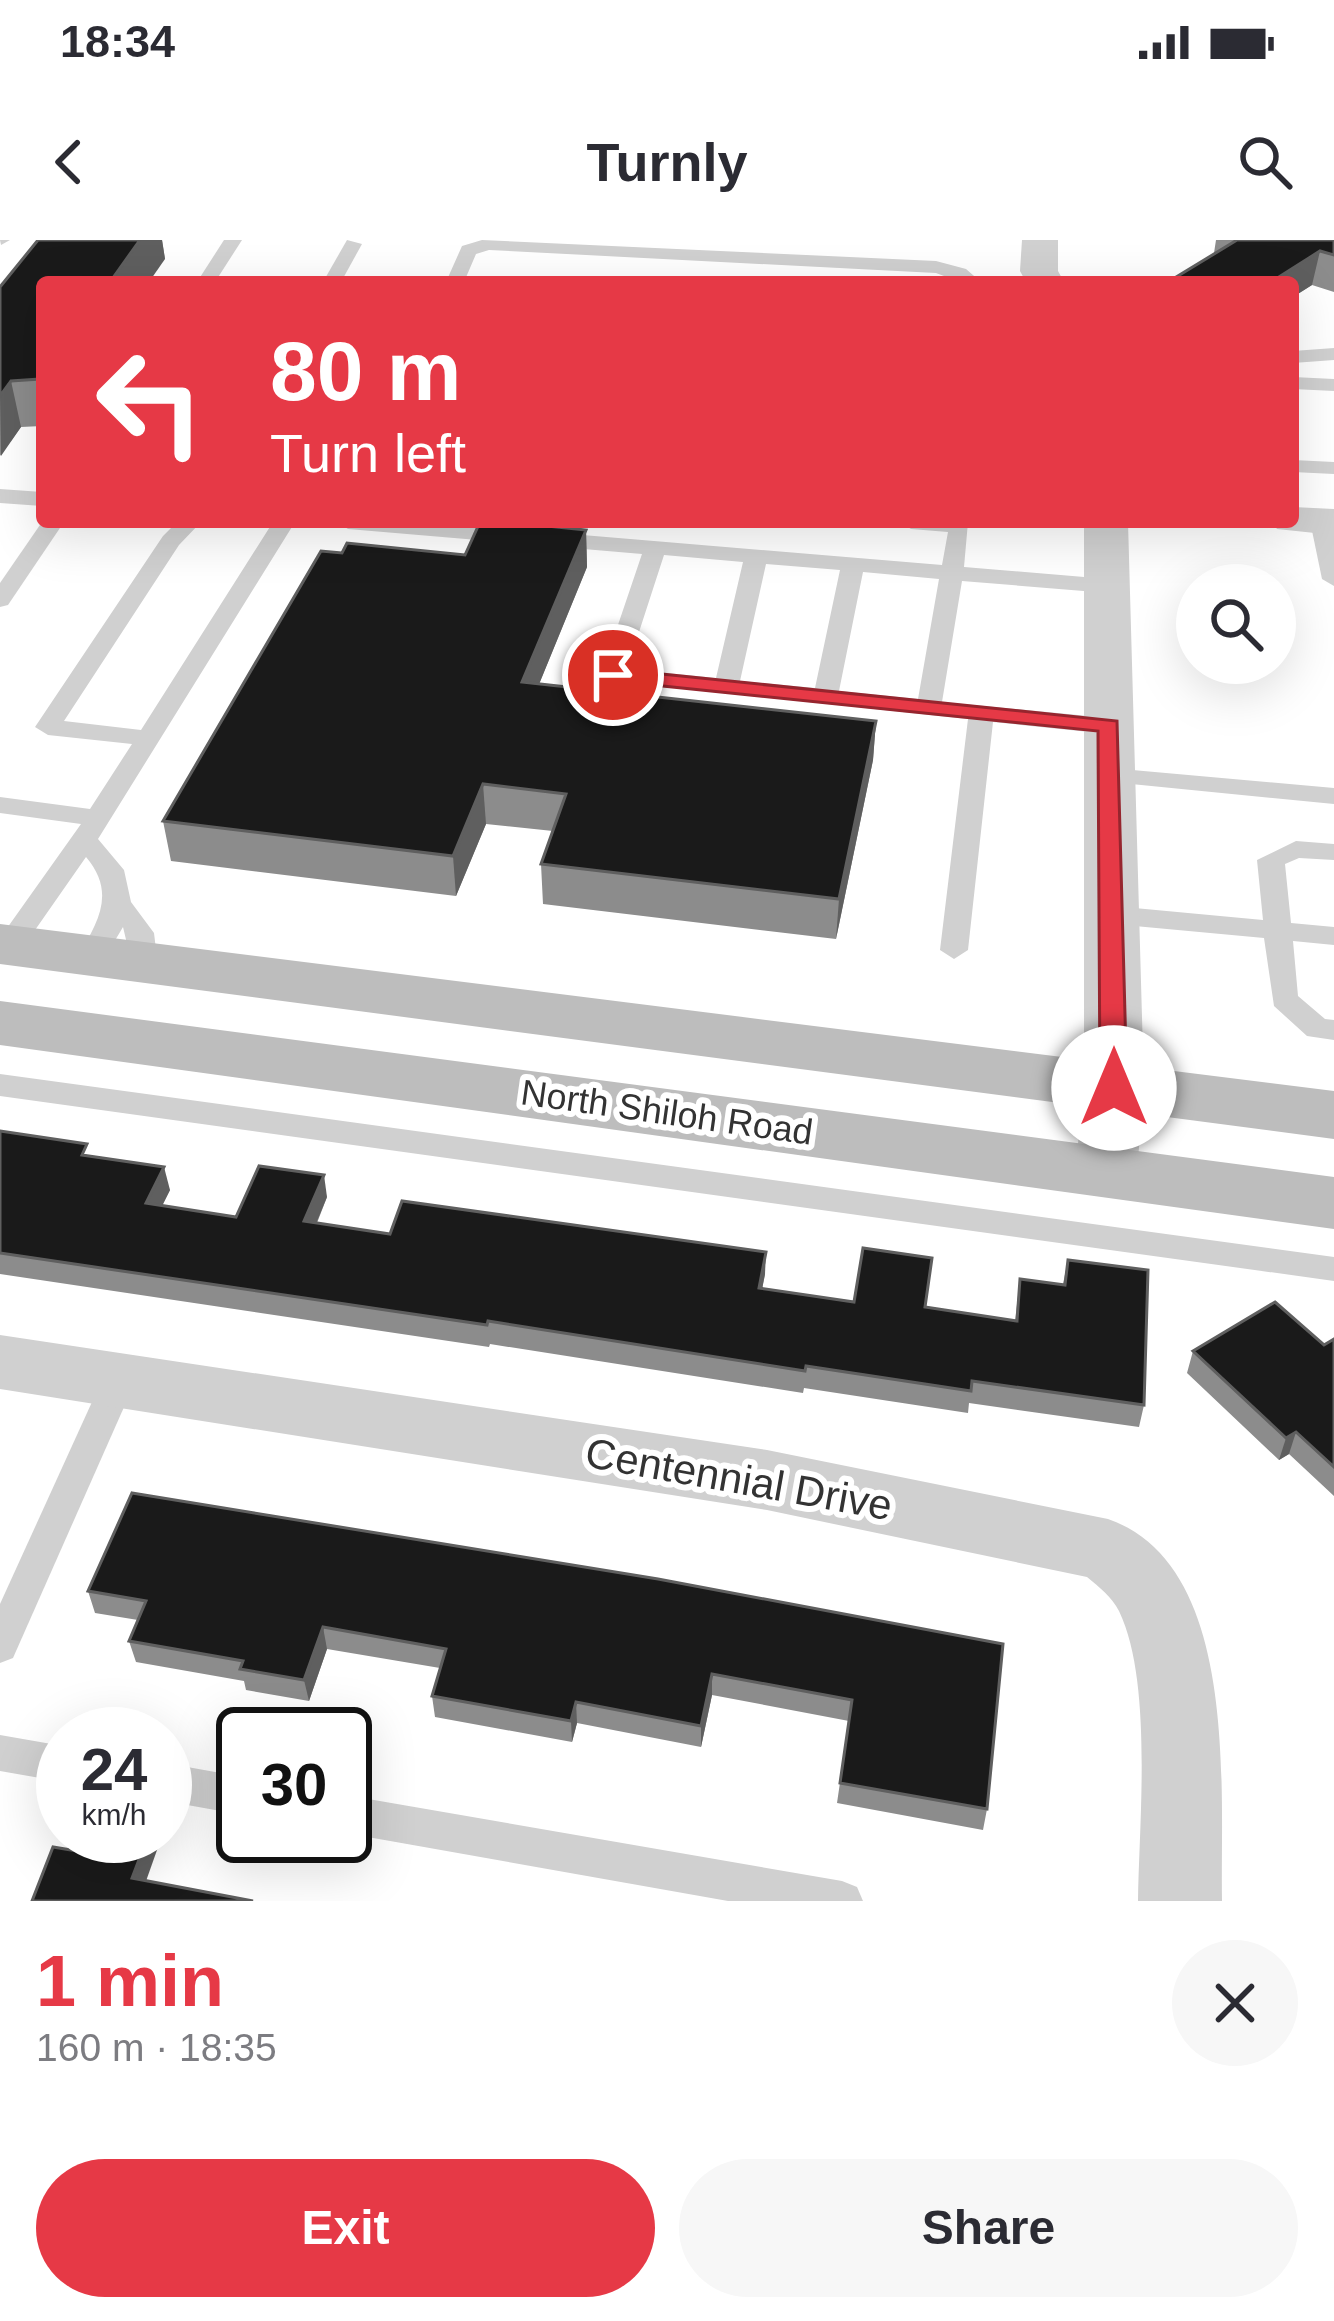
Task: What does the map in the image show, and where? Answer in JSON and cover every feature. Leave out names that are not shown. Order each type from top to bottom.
[{"type":"main road","points":[[3,949],[118,943],[1114,1088],[1334,1115]]},
{"type":"main road","name":"North Shiloh Road","points":[[0,1023],[1334,1203]]},
{"type":"street","points":[[1040,240],[1042,276]]},
{"type":"street","points":[[1106,528],[1114,1088],[1106,1171]]},
{"type":"street","name":"Centennial Drive","points":[[0,1361],[767,1480],[1108,1550],[1146,1586],[1169,1645],[1178,1757],[1180,1901]]},
{"type":"lane","points":[[210,276],[232,240]]},
{"type":"lane","points":[[335,276],[353,244]]},
{"type":"lane","points":[[457,276],[468,250],[488,244],[937,268],[964,276]]},
{"type":"lane","points":[[1299,356],[1334,353]]},
{"type":"lane","points":[[1299,383],[1334,385]]},
{"type":"lane","points":[[1299,466],[1334,468]]},
{"type":"lane","points":[[0,496],[36,499]]},
{"type":"lane","points":[[1316,521],[1334,579]]},
{"type":"lane","points":[[0,600],[48,528]]},
{"type":"lane","points":[[147,738],[49,727],[184,528]]},
{"type":"lane","points":[[3,949],[90,829],[280,528]]},
{"type":"lane","points":[[482,528],[655,549],[1108,586]]},
{"type":"lane","points":[[928,707],[960,528]]},
{"type":"lane","points":[[655,549],[613,675],[981,713],[1110,751],[1334,796]]},
{"type":"lane","points":[[726,687],[756,557]]},
{"type":"lane","points":[[825,697],[853,565]]},
{"type":"lane","points":[[954,950],[981,713]]},
{"type":"lane","points":[[0,806],[90,829],[117,881],[118,943]]},
{"type":"lane","points":[[1334,852],[1295,849],[1271,860],[1284,1000],[1317,1028],[1334,1030]]},
{"type":"lane","points":[[1113,915],[1334,936]]},
{"type":"lane","points":[[0,1085],[1334,1269]]},
{"type":"lane","points":[[0,1646],[119,1380]]},
{"type":"lane","points":[[0,1753],[36,1759]]},
{"type":"lane","points":[[372,1819],[842,1901]]},
{"type":"building","points":[[38,240],[140,240],[114,276],[36,276],[36,379],[11,381],[0,396],[0,287]]},
{"type":"building","points":[[1237,240],[1334,240],[1334,255],[1320,251],[1280,276],[1178,276]]},
{"type":"building","points":[[477,528],[586,530],[522,682],[876,721],[839,899],[541,864],[566,794],[483,784],[453,856],[163,821],[321,551],[342,553],[347,543],[465,555]]},
{"type":"building","points":[[0,1131],[87,1144],[82,1155],[164,1167],[146,1203],[236,1217],[259,1166],[324,1175],[304,1221],[390,1234],[402,1201],[766,1252],[759,1288],[854,1302],[863,1248],[932,1258],[925,1307],[1017,1321],[1020,1279],[1065,1285],[1068,1260],[1148,1270],[1144,1405],[972,1381],[971,1391],[806,1366],[805,1371],[0,1253]]},
{"type":"building","points":[[1275,1302],[1324,1345],[1334,1339],[1334,1467],[1296,1432],[1286,1438],[1193,1351]]},
{"type":"building","points":[[132,1493],[658,1579],[1003,1644],[987,1809],[840,1783],[852,1700],[712,1674],[701,1726],[576,1702],[571,1721],[432,1696],[446,1649],[323,1627],[304,1680],[240,1669],[243,1661],[129,1641],[146,1601],[88,1591]]},
{"type":"building","points":[[47,1863],[138,1863],[132,1878],[253,1901],[32,1901]]},
{"type":"route","points":[[613,675],[1109,725],[1114,1088]]}]
